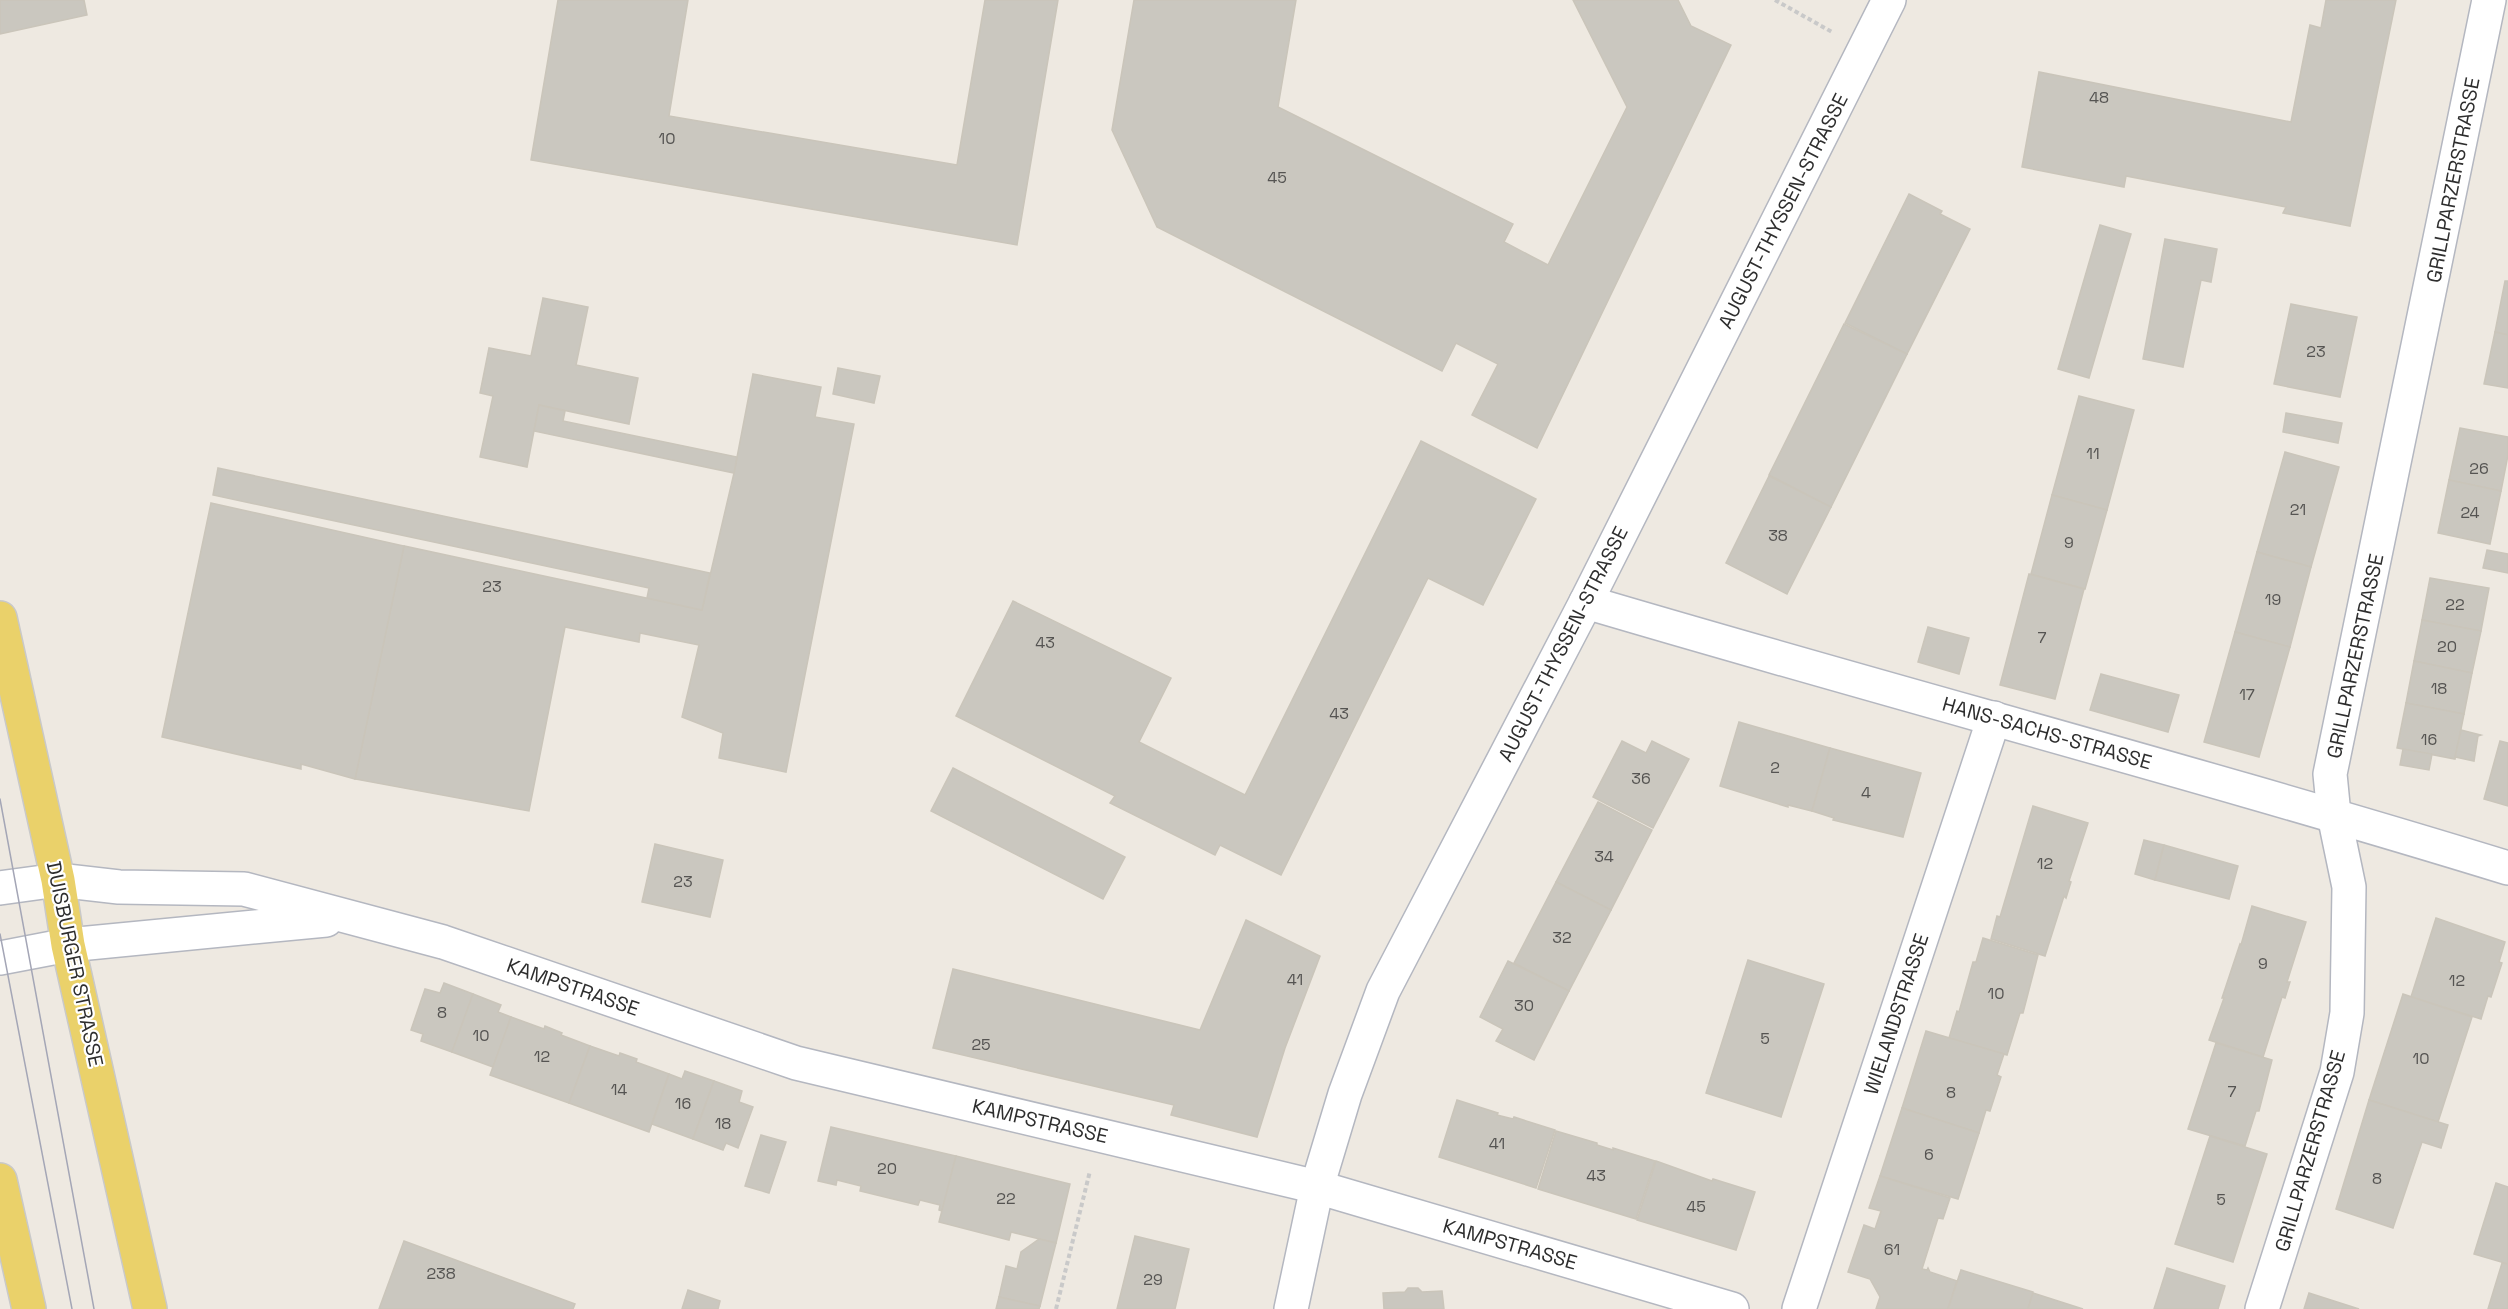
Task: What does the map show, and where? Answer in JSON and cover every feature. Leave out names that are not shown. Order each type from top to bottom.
[{"type":"main road","name":"DUISBURGER STRASSE","points":[[0,618],[58,880],[69,945],[150,1309]]},
{"type":"main road","points":[[0,1180],[29,1309]]},
{"type":"street","name":"AUGUST-THYSSEN-STRASSE","points":[[1291,1309],[1317,1187],[1345,1094],[1383,991],[1586,602],[1889,0]]},
{"type":"street","name":"GRILLPARZERSTRASSE","points":[[2262,1309],[2337,1072],[2348,1013],[2349,887],[2334,815],[2330,774],[2489,0]]},
{"type":"street","name":"HANS-SACHS-STRASSE","points":[[1586,602],[2334,815],[2508,868]]},
{"type":"street","name":"WIELANDSTRASSE","points":[[1799,1309],[1994,718]]},
{"type":"street","name":"KAMPSTRASSE","points":[[0,888],[58,880],[119,887],[244,890],[443,942],[796,1063],[1317,1187],[1732,1309]]},
{"type":"street","name":"KAMPSTRASSE","points":[[0,958],[69,945],[352,918]]},
{"type":"path","points":[[1775,0],[1864,51]]},
{"type":"path","points":[[1056,1309],[1098,1135]]},
{"type":"building","points":[[0,0],[84,0],[87,15],[0,34]]},
{"type":"building","points":[[558,0],[688,0],[669,116],[957,165],[985,0],[1058,0],[1017,245],[531,160]]},
{"type":"building","points":[[1134,0],[1296,0],[1278,107],[1513,224],[1504,242],[1548,265],[1627,107],[1573,0],[1678,0],[1691,26],[1731,45],[1537,448],[1472,415],[1498,364],[1456,343],[1442,371],[1157,227],[1112,130]]},
{"type":"building","points":[[2326,0],[2396,0],[2350,226],[2283,213],[2286,207],[2126,176],[2124,187],[2022,167],[2039,72],[2291,122],[2310,25],[2321,28]]},
{"type":"building","points":[[1909,194],[1942,211],[1940,214],[1970,229],[1907,354],[1845,323]]},
{"type":"building","points":[[2100,225],[2131,234],[2089,378],[2058,369]]},
{"type":"building","points":[[2165,239],[2217,249],[2211,282],[2201,280],[2183,367],[2143,359]]},
{"type":"building","points":[[2505,281],[2508,281],[2508,335],[2495,332]]},
{"type":"building","points":[[543,298],[588,307],[576,365],[638,378],[629,424],[539,405],[527,467],[480,457],[493,396],[480,393],[489,348],[531,356]]},
{"type":"building","points":[[2291,304],[2357,317],[2340,397],[2274,384]]},
{"type":"building","points":[[1844,324],[1907,354],[1831,507],[1769,475]]},
{"type":"building","points":[[2495,332],[2508,335],[2508,388],[2484,384]]},
{"type":"building","points":[[838,368],[880,376],[874,403],[833,394]]},
{"type":"building","points":[[753,374],[821,387],[815,417],[854,424],[786,772],[719,758],[723,733],[682,717],[699,645],[640,633],[639,642],[565,627],[529,811],[355,779],[404,546],[702,610],[734,473]]},
{"type":"building","points":[[2079,396],[2134,410],[2107,510],[2052,495]]},
{"type":"building","points":[[539,405],[565,411],[563,421],[737,457],[734,473],[534,431]]},
{"type":"building","points":[[2286,413],[2342,423],[2338,443],[2283,432]]},
{"type":"building","points":[[2460,428],[2508,437],[2508,455],[2501,491],[2449,480]]},
{"type":"building","points":[[1421,441],[1536,499],[1483,605],[1428,578],[1281,875],[1220,845],[1215,855],[1110,803],[1115,796],[956,716],[1013,601],[1171,678],[1139,742],[1245,795]]},
{"type":"building","points":[[2285,452],[2339,467],[2311,567],[2257,552]]},
{"type":"building","points":[[218,468],[710,573],[702,610],[647,598],[649,588],[213,495]]},
{"type":"building","points":[[1769,476],[1831,507],[1787,594],[1726,563]]},
{"type":"building","points":[[2449,480],[2501,491],[2490,544],[2438,533]]},
{"type":"building","points":[[2052,495],[2107,510],[2085,589],[2031,574]]},
{"type":"building","points":[[211,503],[404,546],[355,779],[301,764],[301,769],[162,737]]},
{"type":"building","points":[[2487,550],[2508,554],[2508,573],[2483,568]]},
{"type":"building","points":[[2257,552],[2311,567],[2290,647],[2235,632]]},
{"type":"building","points":[[2029,574],[2084,589],[2055,699],[2000,685]]},
{"type":"building","points":[[2430,578],[2489,588],[2481,631],[2422,620]]},
{"type":"building","points":[[2422,620],[2481,631],[2472,673],[2414,661]]},
{"type":"building","points":[[1928,627],[1969,638],[1959,674],[1918,662]]},
{"type":"building","points":[[2235,632],[2290,647],[2259,757],[2204,742]]},
{"type":"building","points":[[2414,661],[2472,673],[2464,714],[2406,703]]},
{"type":"building","points":[[2101,674],[2179,695],[2168,732],[2090,710]]},
{"type":"building","points":[[2406,703],[2464,714],[2455,759],[2397,748]]},
{"type":"building","points":[[1739,722],[1830,748],[1812,811],[1788,805],[1788,807],[1720,786]]},
{"type":"building","points":[[2461,730],[2481,735],[2478,736],[2474,761],[2455,757]]},
{"type":"building","points":[[1622,741],[1646,753],[1652,741],[1689,759],[1653,828],[1593,797]]},
{"type":"building","points":[[2500,741],[2508,743],[2508,806],[2484,799]]},
{"type":"building","points":[[1830,748],[1921,773],[1903,837],[1833,820],[1834,818],[1812,811]]},
{"type":"building","points":[[2403,749],[2432,754],[2429,770],[2400,765]]},
{"type":"building","points":[[953,768],[1125,857],[1103,899],[931,811]]},
{"type":"building","points":[[1598,802],[1652,830],[1611,910],[1556,882]]},
{"type":"building","points":[[2033,806],[2088,823],[2069,881],[2071,882],[2066,898],[2064,896],[2045,956],[1991,939],[1997,916],[2000,917]]},
{"type":"building","points":[[2144,840],[2164,845],[2155,880],[2135,874]]},
{"type":"building","points":[[655,844],[723,860],[710,917],[642,902]]},
{"type":"building","points":[[2164,845],[2238,866],[2229,899],[2155,880]]},
{"type":"building","points":[[1556,882],[1611,910],[1569,991],[1514,963]]},
{"type":"building","points":[[2252,906],[2306,922],[2287,982],[2290,982],[2285,998],[2282,997],[2263,1057],[2209,1040]]},
{"type":"building","points":[[2436,918],[2505,942],[2499,962],[2502,963],[2481,1019],[2411,997]]},
{"type":"building","points":[[1246,920],[1320,956],[1285,1048],[1257,1137],[1171,1115],[1174,1105],[933,1048],[953,969],[1200,1030]]},
{"type":"building","points":[[1983,938],[2038,955],[2023,1013],[2020,1013],[2007,1055],[1949,1038]]},
{"type":"building","points":[[1748,960],[1824,984],[1781,1117],[1706,1093]]},
{"type":"building","points":[[1508,961],[1569,991],[1534,1060],[1496,1041],[1503,1029],[1480,1017]]},
{"type":"building","points":[[444,983],[473,994],[452,1052],[421,1041],[423,1034],[411,1030],[425,989],[440,993]]},
{"type":"building","points":[[473,994],[501,1005],[498,1012],[511,1017],[493,1067],[452,1052]]},
{"type":"building","points":[[2403,994],[2472,1017],[2438,1122],[2369,1100]]},
{"type":"building","points":[[511,1017],[544,1029],[545,1026],[590,1046],[569,1103],[490,1075]]},
{"type":"building","points":[[1926,1031],[2004,1054],[1997,1075],[2001,1077],[1990,1111],[1986,1110],[1979,1133],[1902,1108]]},
{"type":"building","points":[[2216,1043],[2272,1060],[2259,1111],[2256,1111],[2245,1146],[2188,1129]]},
{"type":"building","points":[[590,1046],[619,1056],[620,1053],[637,1059],[636,1062],[669,1074],[649,1132],[569,1103]]},
{"type":"building","points":[[685,1071],[714,1081],[693,1139],[652,1124],[669,1074],[682,1079]]},
{"type":"building","points":[[714,1081],[742,1091],[739,1102],[753,1107],[738,1148],[726,1143],[723,1150],[693,1139]]},
{"type":"building","points":[[1457,1100],[1498,1113],[1497,1115],[1513,1119],[1514,1117],[1555,1130],[1536,1188],[1439,1157]]},
{"type":"building","points":[[2369,1100],[2448,1125],[2441,1148],[2422,1142],[2393,1228],[2336,1209]]},
{"type":"building","points":[[1902,1108],[1979,1133],[1958,1199],[1880,1176]]},
{"type":"building","points":[[831,1127],[956,1156],[942,1211],[939,1210],[940,1205],[920,1200],[918,1205],[860,1191],[861,1186],[837,1180],[836,1185],[818,1181]]},
{"type":"building","points":[[1556,1131],[1655,1161],[1636,1219],[1538,1189]]},
{"type":"building","points":[[761,1135],[786,1142],[769,1193],[745,1186]]},
{"type":"building","points":[[2210,1136],[2267,1154],[2233,1262],[2175,1244]]},
{"type":"building","points":[[956,1156],[1070,1184],[1056,1243],[1011,1232],[1009,1240],[939,1222]]},
{"type":"building","points":[[1656,1161],[1712,1181],[1713,1179],[1755,1192],[1736,1250],[1637,1220]]},
{"type":"building","points":[[1880,1176],[1950,1198],[1943,1219],[1938,1218],[1922,1269],[1927,1270],[1928,1268],[1930,1272],[1957,1281],[1948,1309],[1876,1309],[1880,1297],[1870,1279],[1848,1272],[1864,1225],[1875,1229],[1881,1211],[1869,1208]]},
{"type":"building","points":[[2496,1183],[2508,1187],[2508,1264],[2474,1254]]},
{"type":"building","points":[[1135,1236],[1189,1249],[1175,1309],[1117,1309]]},
{"type":"building","points":[[1039,1239],[1056,1243],[1040,1306],[999,1297],[1006,1266],[1017,1269],[1021,1252]]},
{"type":"building","points":[[404,1241],[575,1304],[573,1309],[379,1309]]},
{"type":"building","points":[[2502,1263],[2508,1264],[2508,1309],[2488,1309]]},
{"type":"building","points":[[2167,1268],[2225,1286],[2218,1309],[2154,1309]]},
{"type":"building","points":[[1961,1270],[2033,1292],[2028,1309],[1948,1309]]},
{"type":"building","points":[[1408,1288],[1418,1288],[1422,1292],[1442,1291],[1444,1309],[1384,1309],[1383,1293],[1405,1292]]},
{"type":"building","points":[[688,1290],[720,1301],[718,1309],[682,1309]]},
{"type":"building","points":[[2033,1293],[2083,1309],[2028,1309]]},
{"type":"building","points":[[2309,1293],[2359,1309],[2304,1309]]},
{"type":"building","points":[[999,1297],[1040,1306],[1039,1309],[996,1309]]},
{"type":"tram line","points":[[0,799],[94,1309]]},
{"type":"tram line","points":[[0,934],[72,1309]]}]
